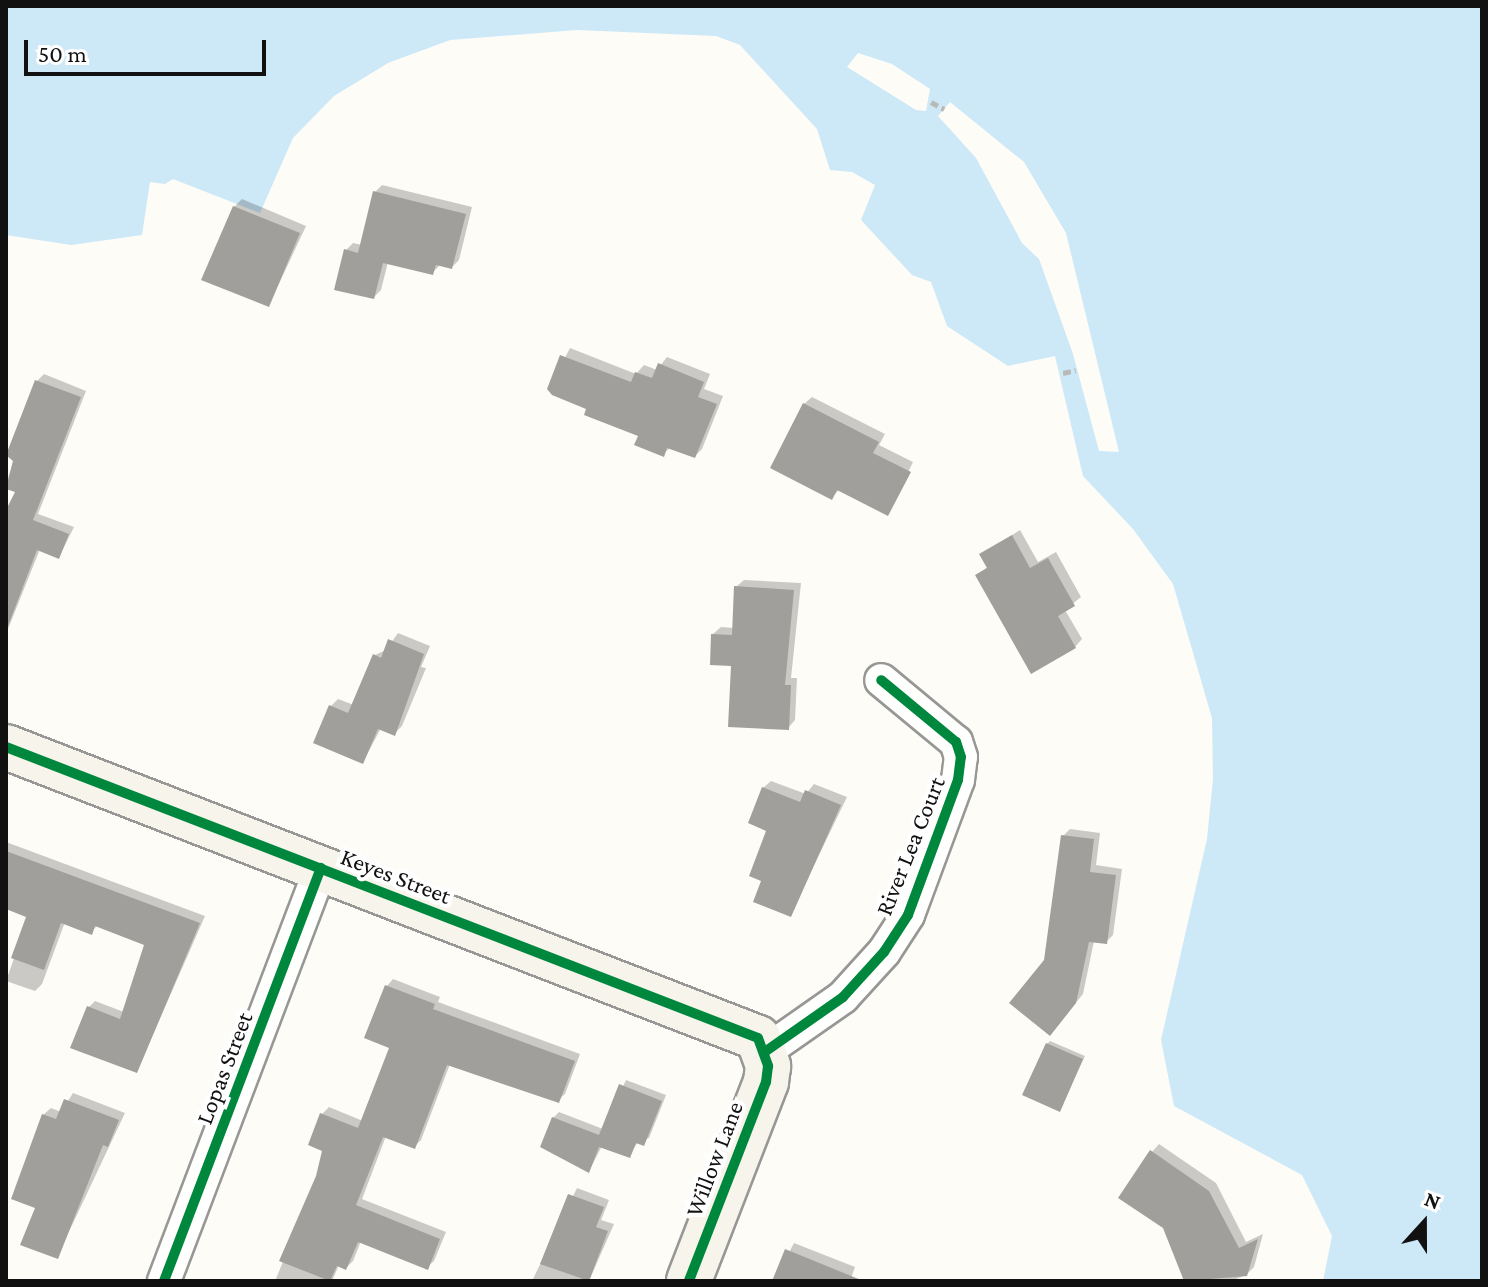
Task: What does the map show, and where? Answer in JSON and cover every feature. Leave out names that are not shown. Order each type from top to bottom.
[{"type":"street","name":"River Lea Court","points":[[766,1051],[843,997],[884,952],[908,915],[958,780],[961,757],[956,742],[881,680]]},
{"type":"street","name":"Keyes Street","points":[[6,747],[745,1031],[766,1051]]},
{"type":"street","name":"Lopas Street","points":[[164,1281],[321,868]]},
{"type":"street","name":"Willow Lane","points":[[689,1281],[766,1082],[766,1051]]},
{"type":"path","points":[[931,102],[944,109]]},
{"type":"path","points":[[1063,373],[1076,370]]},
{"type":"water","points":[[6,6],[1482,6],[1482,1281],[1323,1281],[1332,1236],[1302,1175],[1174,1106],[1161,1040],[1207,839],[1213,779],[1212,718],[1173,584],[1133,529],[1083,476],[1055,356],[1008,366],[947,326],[931,282],[912,275],[861,220],[875,185],[852,172],[830,170],[817,129],[740,45],[716,36],[577,30],[450,40],[388,63],[334,96],[293,138],[260,213],[173,179],[165,184],[150,182],[142,235],[71,245],[6,235]],"holes":[[[858,53],[892,64],[930,89],[926,111],[916,110],[847,67]],[[950,102],[1024,162],[1066,233],[1119,452],[1099,451],[1073,354],[1039,259],[1022,243],[976,158],[938,116]]]},
{"type":"building","points":[[373,191],[466,214],[452,269],[436,265],[433,275],[383,263],[374,299],[334,290],[344,249],[358,253]]},
{"type":"building","points":[[233,206],[300,233],[269,307],[201,280]]},
{"type":"building","points":[[560,355],[631,382],[635,372],[652,378],[658,363],[704,382],[698,397],[717,404],[695,458],[667,448],[664,457],[634,445],[638,436],[584,415],[586,409],[552,395],[547,389]]},
{"type":"building","points":[[35,380],[81,397],[33,520],[69,534],[59,559],[37,550],[8,626],[6,510],[15,492],[6,489],[13,461],[6,455]]},
{"type":"building","points":[[803,403],[879,442],[873,453],[911,472],[888,516],[837,490],[832,500],[770,468]]},
{"type":"building","points":[[1012,535],[1030,568],[1048,558],[1075,606],[1058,616],[1076,648],[1031,674],[975,575],[987,568],[979,554]]},
{"type":"building","points":[[734,586],[794,590],[785,685],[791,685],[789,730],[728,727],[731,666],[710,665],[711,634],[732,635]]},
{"type":"building","points":[[388,639],[424,654],[395,736],[378,729],[363,764],[313,743],[329,705],[348,713],[373,654],[381,658]]},
{"type":"building","points":[[762,787],[800,802],[805,790],[841,805],[791,917],[753,902],[761,881],[749,876],[766,831],[748,823]]},
{"type":"building","points":[[1061,835],[1094,839],[1090,872],[1116,875],[1107,944],[1089,942],[1076,1003],[1050,1036],[1009,1003],[1044,960]]},
{"type":"building","points":[[6,851],[200,923],[137,1073],[70,1048],[87,1006],[120,1019],[144,945],[95,926],[92,935],[61,923],[44,970],[11,958],[26,917],[6,909]]},
{"type":"building","points":[[385,985],[435,1004],[433,1009],[575,1061],[559,1103],[447,1065],[415,1149],[383,1137],[356,1205],[440,1239],[428,1270],[358,1242],[346,1270],[337,1266],[330,1281],[279,1261],[316,1176],[322,1151],[308,1145],[320,1113],[358,1128],[389,1048],[364,1038]]},
{"type":"building","points":[[1046,1043],[1083,1059],[1060,1112],[1022,1095]]},
{"type":"building","points":[[619,1084],[662,1101],[644,1146],[636,1143],[630,1158],[599,1147],[589,1173],[540,1147],[552,1117],[599,1135]]},
{"type":"building","points":[[64,1099],[119,1120],[108,1147],[103,1145],[58,1259],[20,1245],[35,1208],[11,1199],[42,1114],[56,1119]]},
{"type":"building","points":[[1150,1150],[1209,1191],[1239,1248],[1258,1239],[1247,1276],[1184,1281],[1163,1228],[1118,1198]]},
{"type":"building","points":[[568,1194],[604,1207],[596,1227],[608,1231],[589,1281],[540,1264]]},
{"type":"building","points":[[785,1249],[861,1280],[861,1281],[772,1281]]},
{"type":"cycle path","points":[[766,1051],[843,997],[884,952],[908,915],[958,780],[961,757],[956,742],[881,680]]},
{"type":"cycle path","points":[[6,747],[758,1038],[768,1066],[766,1082],[689,1281]]},
{"type":"cycle path","points":[[164,1281],[321,868]]}]
